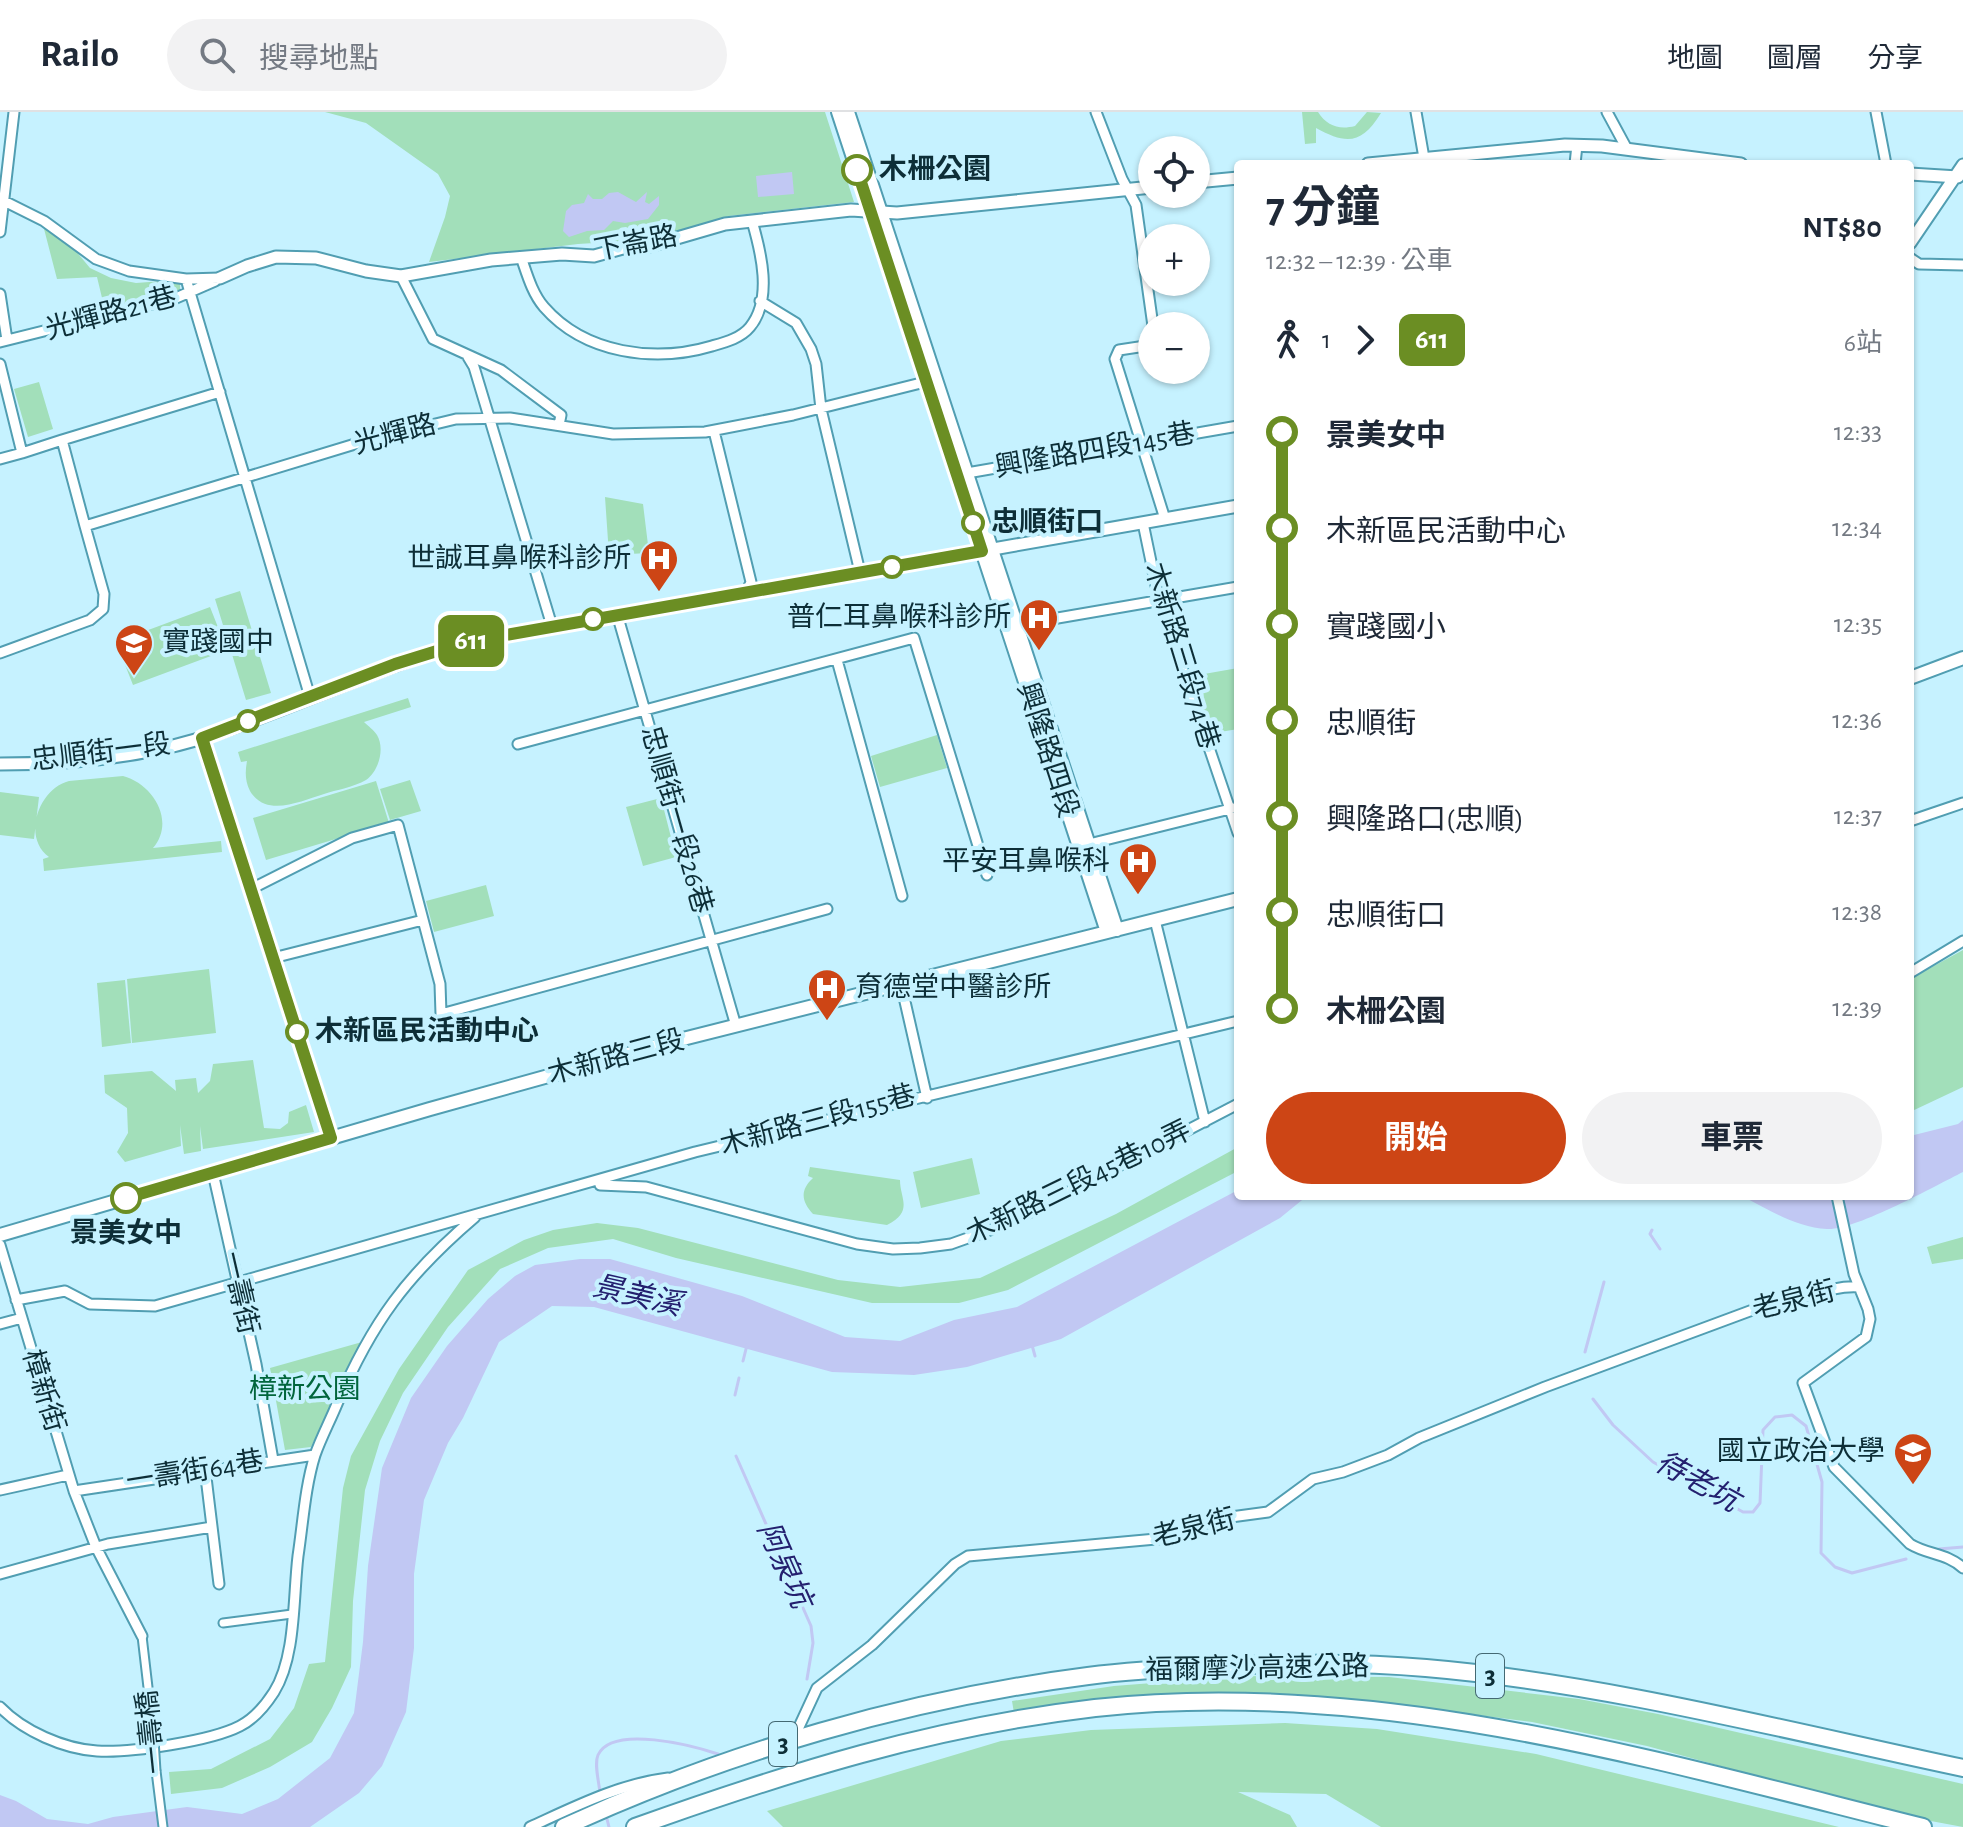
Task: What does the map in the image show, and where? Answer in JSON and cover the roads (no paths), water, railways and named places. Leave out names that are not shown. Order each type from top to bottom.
[{"type":"highway","name":"福爾摩沙高速公路","points":[[564,1827],[698,1773],[808,1735],[931,1703],[1090,1676],[1295,1663],[1425,1668],[1581,1690],[1963,1768]]},
{"type":"highway","name":"福爾摩沙高速公路","points":[[635,1827],[754,1784],[851,1755],[948,1732],[1098,1708],[1234,1703],[1323,1706],[1538,1735],[1923,1827]]},
{"type":"main road","name":"興隆路四段","points":[[838,112],[876,212]]},
{"type":"main road","name":"興隆路四段","points":[[848,112],[960,486],[1017,625],[1089,844],[1112,931]]},
{"type":"main road","name":"興隆路四段","points":[[931,381],[967,473],[987,550],[1112,931]]},
{"type":"main road","points":[[1914,676],[1963,658]]},
{"type":"main road","name":"木新路三段","points":[[0,1235],[331,1138],[736,1026],[1234,900]]},
{"type":"street","points":[[0,232],[14,112]]},
{"type":"street","points":[[1096,112],[1136,205],[1151,312]]},
{"type":"street","points":[[1416,112],[1424,158]]},
{"type":"street","points":[[1607,112],[1627,149]]},
{"type":"street","points":[[1876,112],[1885,160]]},
{"type":"street","points":[[1575,160],[1577,145]]},
{"type":"street","points":[[1405,160],[1534,146],[1577,145],[1711,160]]},
{"type":"street","points":[[1914,238],[1959,177],[1963,165]]},
{"type":"street","points":[[1914,174],[1959,177]]},
{"type":"street","points":[[1210,181],[1234,178]]},
{"type":"street","name":"下崙路","points":[[2,200],[44,221],[96,259],[129,271],[186,279],[220,278],[259,261],[293,255],[401,276],[417,275],[455,265],[521,257],[602,254],[623,248],[660,245],[711,227],[752,221],[851,210],[897,213],[1138,188]]},
{"type":"street","points":[[521,257],[541,304],[572,332],[607,347],[636,353],[684,353],[727,342],[751,325],[760,301],[763,266],[752,221]]},
{"type":"street","points":[[1914,261],[1919,264],[1963,265]]},
{"type":"street","points":[[401,276],[433,339],[468,357],[490,364],[561,415],[559,425]]},
{"type":"street","name":"光輝路21巷","points":[[4,341],[190,293],[220,278]]},
{"type":"street","points":[[186,279],[310,697]]},
{"type":"street","points":[[0,294],[4,341]]},
{"type":"street","points":[[760,301],[788,316],[806,338],[816,364],[821,409],[860,572]]},
{"type":"street","points":[[1138,347],[1119,350],[1115,359],[1165,519]]},
{"type":"street","points":[[468,357],[474,367],[552,626]]},
{"type":"street","points":[[0,364],[22,453]]},
{"type":"street","name":"光輝路","points":[[85,526],[415,428],[456,419],[489,418],[613,434],[714,431],[821,409],[931,381]]},
{"type":"street","points":[[0,459],[220,392]]},
{"type":"street","name":"興隆路四段145巷","points":[[960,486],[967,473],[1234,427]]},
{"type":"street","points":[[714,431],[751,582],[747,591]]},
{"type":"street","points":[[0,653],[90,620],[103,609],[104,594],[62,440]]},
{"type":"street","name":"忠順街一段","points":[[0,764],[103,758],[169,747],[202,738],[447,647],[617,614],[1234,507]]},
{"type":"street","name":"木新路三段74巷","points":[[1143,523],[1159,600],[1234,808]]},
{"type":"street","points":[[1017,625],[1234,588]]},
{"type":"street","name":"忠順街一段26巷","points":[[617,614],[736,1026]]},
{"type":"street","points":[[518,744],[914,638],[987,875]]},
{"type":"street","points":[[837,660],[902,896]]},
{"type":"street","points":[[202,738],[331,1138]]},
{"type":"street","points":[[1914,820],[1963,803]]},
{"type":"street","points":[[1089,844],[1234,808]]},
{"type":"street","points":[[251,889],[352,838],[398,825],[440,984],[441,1014],[827,909]]},
{"type":"street","points":[[273,958],[423,920]]},
{"type":"street","points":[[1155,920],[1205,1122]]},
{"type":"street","points":[[1914,971],[1963,941]]},
{"type":"street","name":"木新路三段155巷","points":[[16,1300],[65,1291],[90,1304],[155,1306],[695,1152],[927,1098],[901,984]]},
{"type":"street","points":[[927,1098],[1234,1022]]},
{"type":"street","name":"木新路三段45巷10弄","points":[[585,1185],[646,1187],[857,1244],[893,1249],[920,1248],[951,1244],[1007,1224],[1234,1106]]},
{"type":"street","name":"一壽街","points":[[213,1173],[256,1364],[273,1460]]},
{"type":"street","points":[[1838,1200],[1858,1287],[1870,1319],[1866,1337],[1803,1383],[1834,1467],[1910,1544],[1943,1555],[1963,1568]]},
{"type":"street","points":[[0,1707],[11,1718],[59,1743],[98,1751],[145,1748],[221,1734],[243,1725],[261,1710],[285,1670],[306,1497],[315,1455],[353,1365],[385,1311],[429,1257],[481,1214]]},
{"type":"street","name":"樟新街","points":[[0,1245],[68,1475],[96,1547]]},
{"type":"street","name":"老泉街","points":[[530,1827],[587,1801],[646,1781],[676,1777],[798,1729],[817,1688],[872,1645],[955,1564],[968,1556],[1178,1537],[1216,1519],[1260,1514],[1281,1504],[1313,1479],[1343,1472],[1388,1455],[1419,1438],[1545,1387],[1766,1305],[1782,1305],[1834,1290],[1858,1287]]},
{"type":"street","points":[[0,1324],[22,1318]]},
{"type":"street","name":"一壽街64巷","points":[[74,1491],[205,1469],[315,1455]]},
{"type":"street","points":[[205,1469],[219,1584]]},
{"type":"street","points":[[0,1490],[68,1475]]},
{"type":"street","points":[[0,1574],[96,1547],[212,1527]]},
{"type":"street","points":[[96,1547],[142,1636]]},
{"type":"street","points":[[223,1623],[292,1614]]},
{"type":"street","name":"一壽橋","points":[[142,1636],[163,1827]]},
{"type":"water","points":[[792,172],[794,194],[758,197],[756,176]]},
{"type":"water","points":[[618,192],[636,202],[647,192],[645,202],[649,204],[659,196],[659,205],[648,219],[625,223],[613,221],[604,230],[569,237],[563,231],[566,211],[572,205],[584,203],[588,194],[593,199],[602,199],[609,193]]},
{"type":"water","points":[[1963,1120],[1963,1172],[1914,1196],[1914,1135]]},
{"type":"water","name":"景美溪","points":[[1234,1192],[1234,1200],[1302,1200],[1280,1218],[1061,1339],[967,1367],[914,1375],[832,1372],[594,1307],[552,1306],[499,1342],[448,1443],[424,1500],[414,1574],[414,1648],[406,1712],[382,1766],[359,1793],[310,1827],[0,1827],[0,1795],[47,1819],[88,1824],[113,1817],[187,1807],[242,1814],[278,1799],[330,1758],[354,1713],[368,1566],[382,1468],[411,1398],[447,1346],[488,1299],[515,1276],[535,1265],[610,1259],[742,1296],[845,1337],[900,1341],[954,1320],[1017,1307]]},
{"type":"water","points":[[1750,1200],[1907,1200],[1839,1228],[1816,1228],[1783,1217]]},
{"type":"waterway","name":"待老坑","points":[[1652,1230],[1650,1234],[1660,1249]]},
{"type":"waterway","name":"待老坑","points":[[1585,1352],[1604,1282]]},
{"type":"waterway","name":"阿泉坑","points":[[743,1361],[747,1345]]},
{"type":"waterway","points":[[1032,1345],[1035,1356]]},
{"type":"waterway","name":"阿泉坑","points":[[735,1395],[739,1378]]},
{"type":"waterway","name":"待老坑","points":[[1593,1399],[1613,1425],[1653,1462],[1743,1512],[1753,1512],[1760,1503],[1763,1430],[1775,1417],[1792,1415],[1806,1426],[1822,1482],[1821,1553],[1835,1567],[1852,1573],[1906,1559]]},
{"type":"waterway","name":"阿泉坑","points":[[736,1456],[811,1626],[813,1643],[807,1679]]},
{"type":"waterway","name":"待老坑","points":[[1939,1549],[1963,1547]]},
{"type":"waterway","name":"阿泉坑","points":[[600,1793],[598,1755],[606,1746],[619,1741],[654,1740],[718,1754]]},
{"type":"waterway","name":"阿泉坑","points":[[606,1815],[609,1827]]},
{"type":"place","name":"木柵公園","points":[[857,170]]},
{"type":"place","name":"忠順街口","points":[[973,523]]},
{"type":"place","name":"世誠耳鼻喉科診所","points":[[659,593]]},
{"type":"place","name":"普仁耳鼻喉科診所","points":[[1039,652]]},
{"type":"place","name":"實踐國中","points":[[134,677]]},
{"type":"place","name":"平安耳鼻喉科","points":[[1138,896]]},
{"type":"place","name":"育德堂中醫診所","points":[[827,1022]]},
{"type":"place","name":"木新區民活動中心","points":[[297,1032]]},
{"type":"place","name":"景美女中","points":[[126,1198]]},
{"type":"place","name":"國立政治大學","points":[[1913,1486]]},
{"type":"park label","name":"樟新公園","points":[[305,1390]]}]
